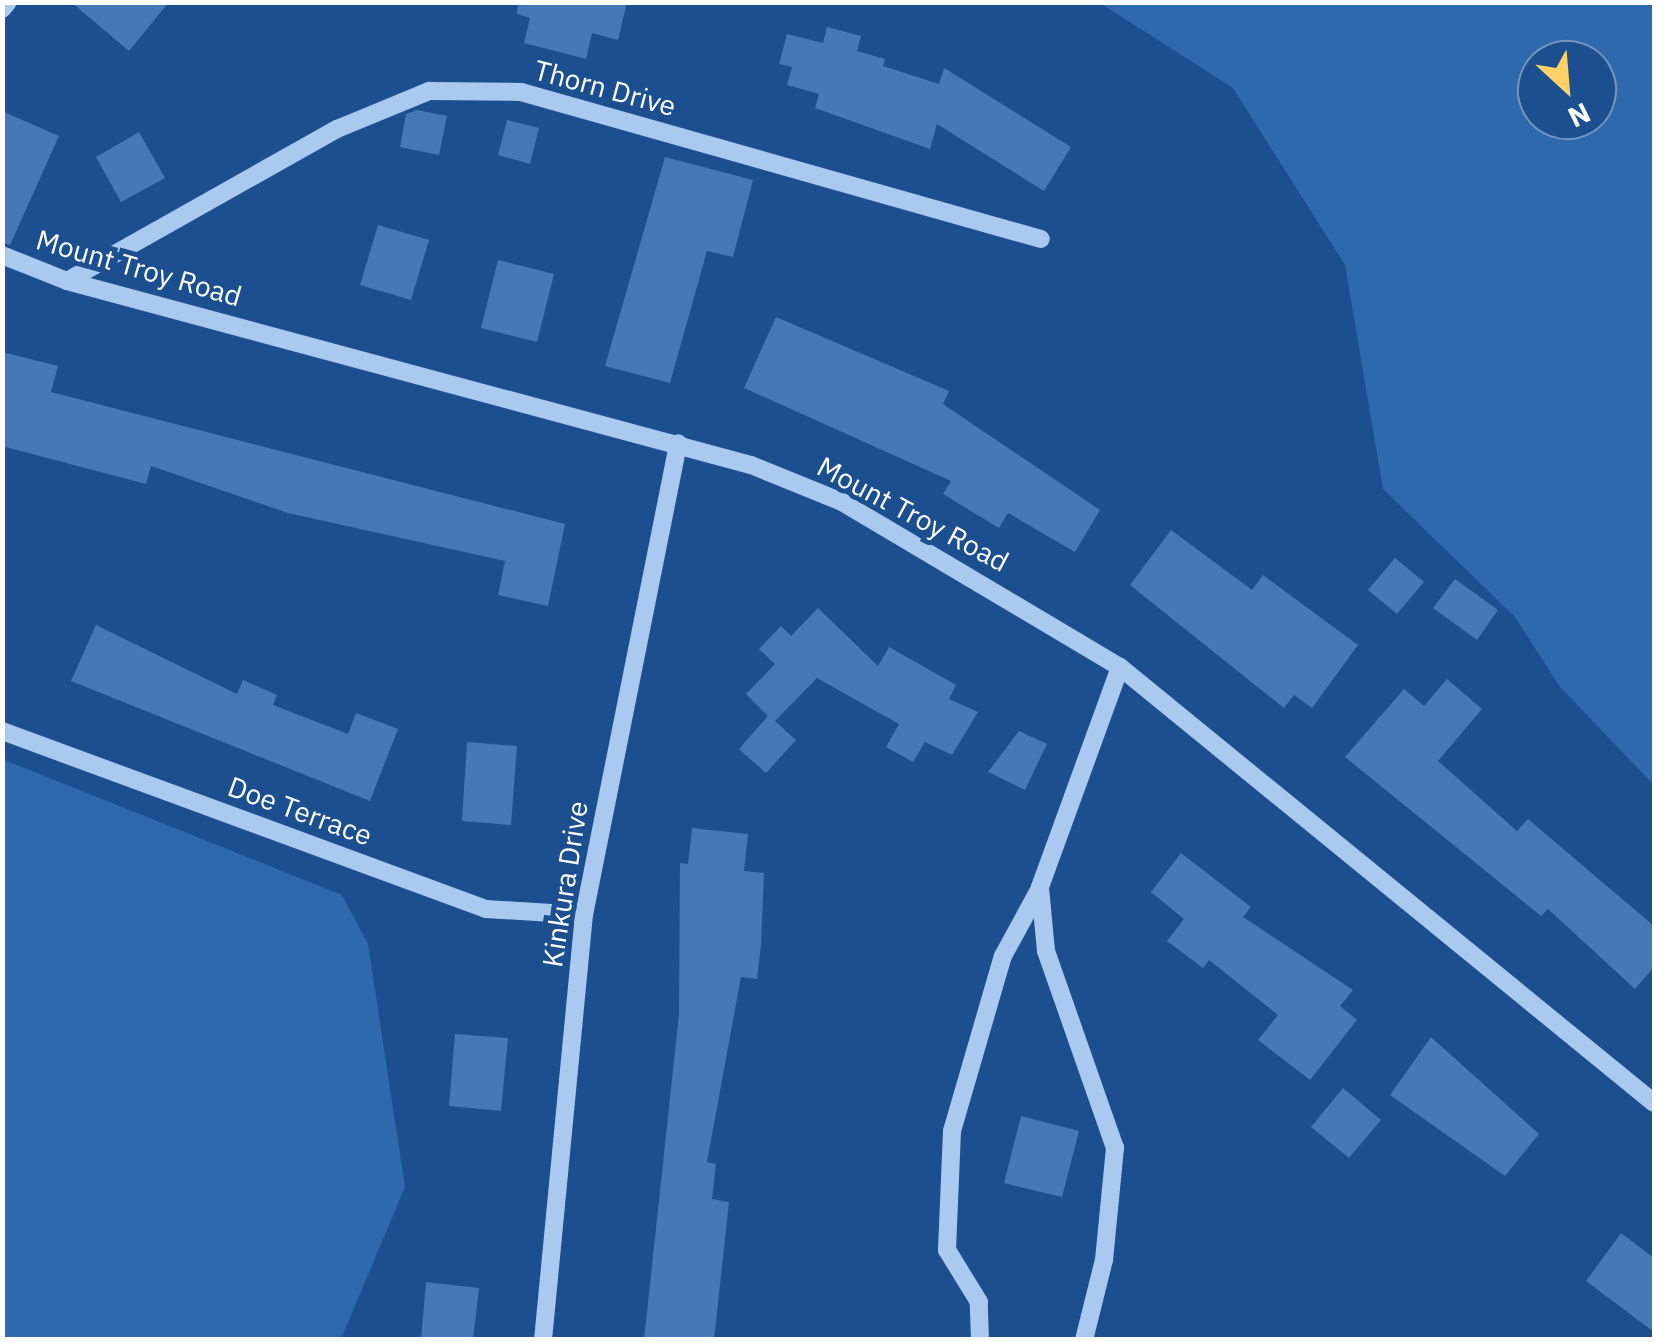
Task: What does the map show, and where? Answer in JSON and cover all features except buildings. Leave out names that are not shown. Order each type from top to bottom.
[{"type":"street","points":[[2,9],[8,2]]},
{"type":"street","name":"Thorn Drive","points":[[67,280],[336,130],[430,91],[522,92],[1041,240]]},
{"type":"street","name":"Mount Troy Road","points":[[2,255],[67,280],[678,443],[842,502],[1120,667],[1654,1103]]},
{"type":"street","name":"Kinkura Drive","points":[[543,1340],[584,916],[678,443]]},
{"type":"street","points":[[980,1340],[978,1302],[948,1250],[952,1131],[1003,956],[1040,887],[1120,667]]},
{"type":"street","name":"Doe Terrace","points":[[2,731],[486,910],[584,916]]},
{"type":"street","points":[[1040,887],[1046,951],[1115,1148],[1104,1260],[1084,1340]]},
{"type":"shaded area","points":[[1100,3],[1654,3],[1654,785],[1560,687],[1515,617],[1383,489],[1345,265],[1233,88]]},
{"type":"shaded area","points":[[2,759],[342,895],[368,944],[405,1187],[341,1339],[3,1339]]}]
